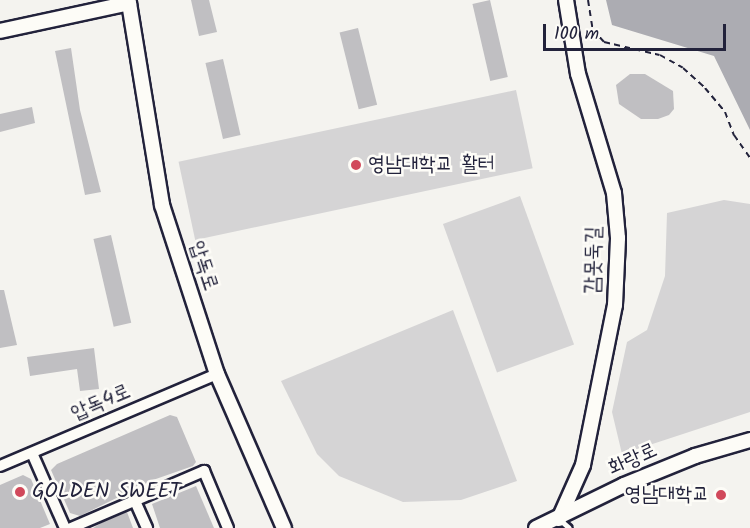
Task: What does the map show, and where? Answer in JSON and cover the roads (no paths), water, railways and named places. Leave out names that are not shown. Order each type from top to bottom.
[{"type":"street","name":"감못둑길","points":[[564,524],[582,465],[615,305],[618,238],[614,193],[578,75],[566,0]]},
{"type":"street","points":[[0,31],[131,1]]},
{"type":"street","name":"압독로","points":[[131,1],[162,205],[218,374],[284,528]]},
{"type":"street","name":"압독4로","points":[[0,465],[218,374]]},
{"type":"street","name":"화랑로","points":[[536,528],[564,524],[654,473],[750,440]]},
{"type":"street","points":[[32,453],[65,528]]},
{"type":"street","points":[[71,528],[204,471],[228,528]]},
{"type":"street","points":[[135,501],[147,528]]},
{"type":"place","name":"영남대학교 활터","points":[[356,165]]},
{"type":"place","name":"GOLDEN SWEET","points":[[20,492]]},
{"type":"place","name":"영남대학교","points":[[721,495]]}]
